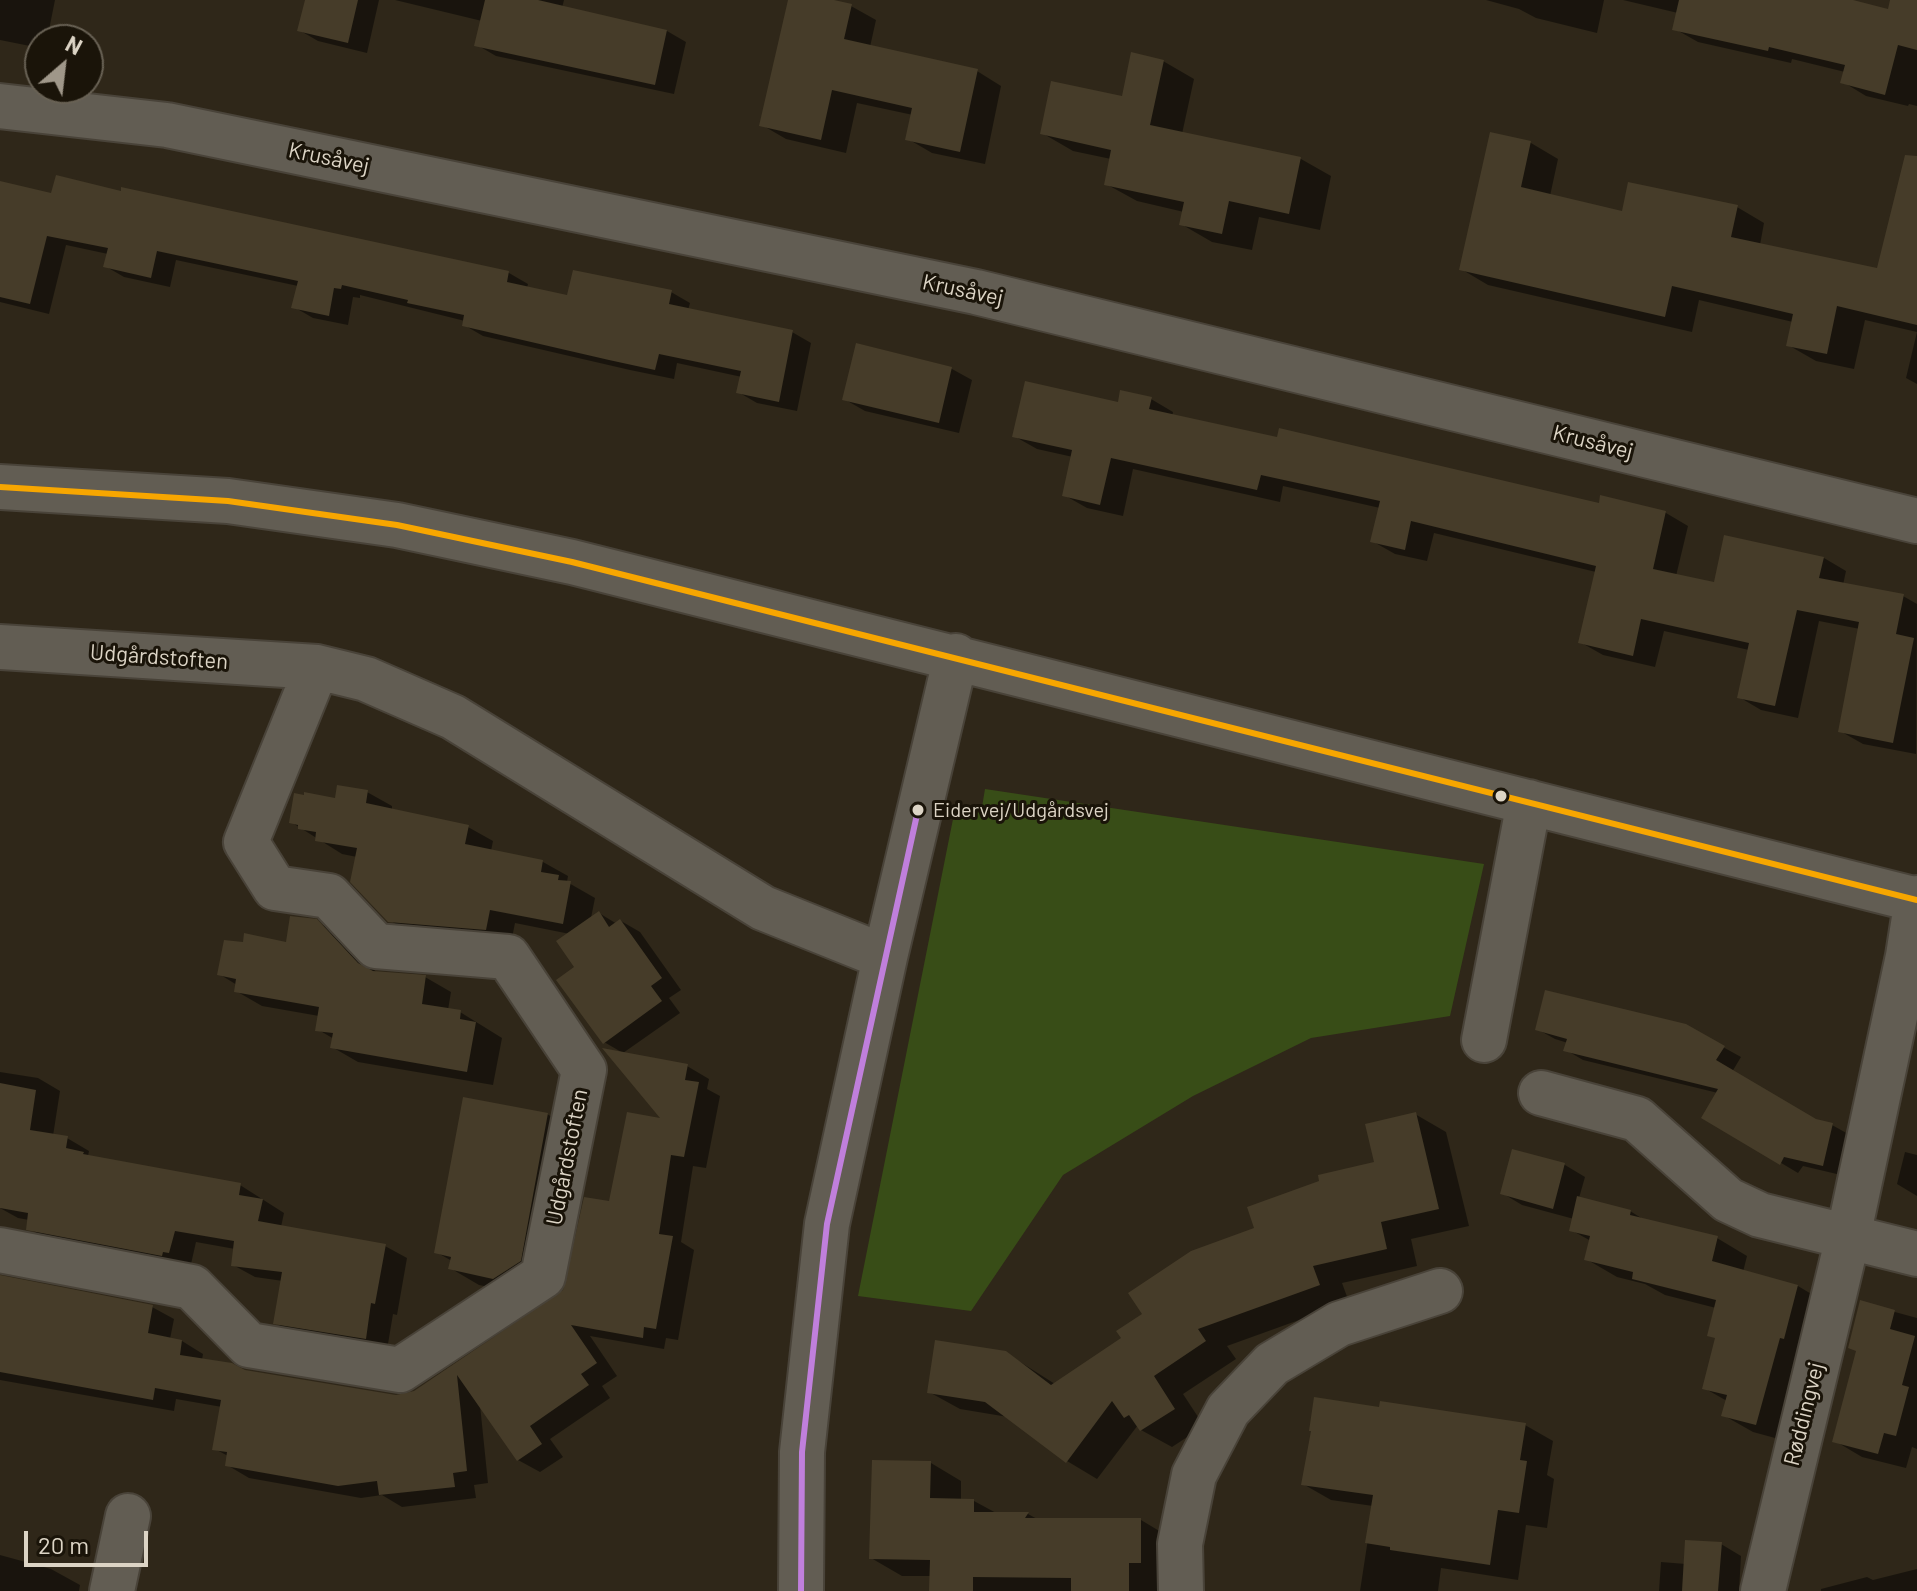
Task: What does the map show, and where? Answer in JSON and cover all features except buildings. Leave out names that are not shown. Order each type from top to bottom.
[{"type":"street","name":"Krusåvej","points":[[0,106],[167,125],[976,292],[1917,521]]},
{"type":"street","points":[[0,487],[228,501],[397,525],[572,562],[1917,899]]},
{"type":"street","name":"Udgårdstoften","points":[[0,647],[317,667],[366,679],[453,717],[763,908],[885,957]]},
{"type":"street","points":[[801,1591],[802,1452],[827,1224],[941,710],[956,656]]},
{"type":"street","name":"Udgårdstoften","points":[[0,1250],[192,1287],[249,1345],[400,1370],[543,1276],[584,1070],[508,957],[376,946],[329,896],[275,888],[246,842],[317,667]]},
{"type":"street","points":[[1484,1040],[1529,802]]},
{"type":"street","name":"Røddingvej","points":[[1763,1591],[1848,1237],[1908,956],[1917,899]]},
{"type":"street","points":[[1541,1093],[1637,1119],[1728,1200],[1760,1215],[1917,1254]]},
{"type":"street","points":[[1181,1591],[1180,1544],[1194,1475],[1228,1410],[1272,1364],[1339,1324],[1440,1291]]},
{"type":"street","points":[[112,1591],[128,1516]]},
{"type":"green space","points":[[985,789],[1484,864],[1450,1016],[1311,1038],[1193,1096],[1063,1175],[971,1311],[858,1296],[955,809],[981,813]]},
{"type":"transit line","points":[[0,487],[228,501],[397,525],[572,562],[1917,900]]},
{"type":"transit line","points":[[801,1591],[802,1452],[827,1224],[918,810]]},
{"type":"place","name":"Eidervej/Udgårdsvej","points":[[918,810]]}]
